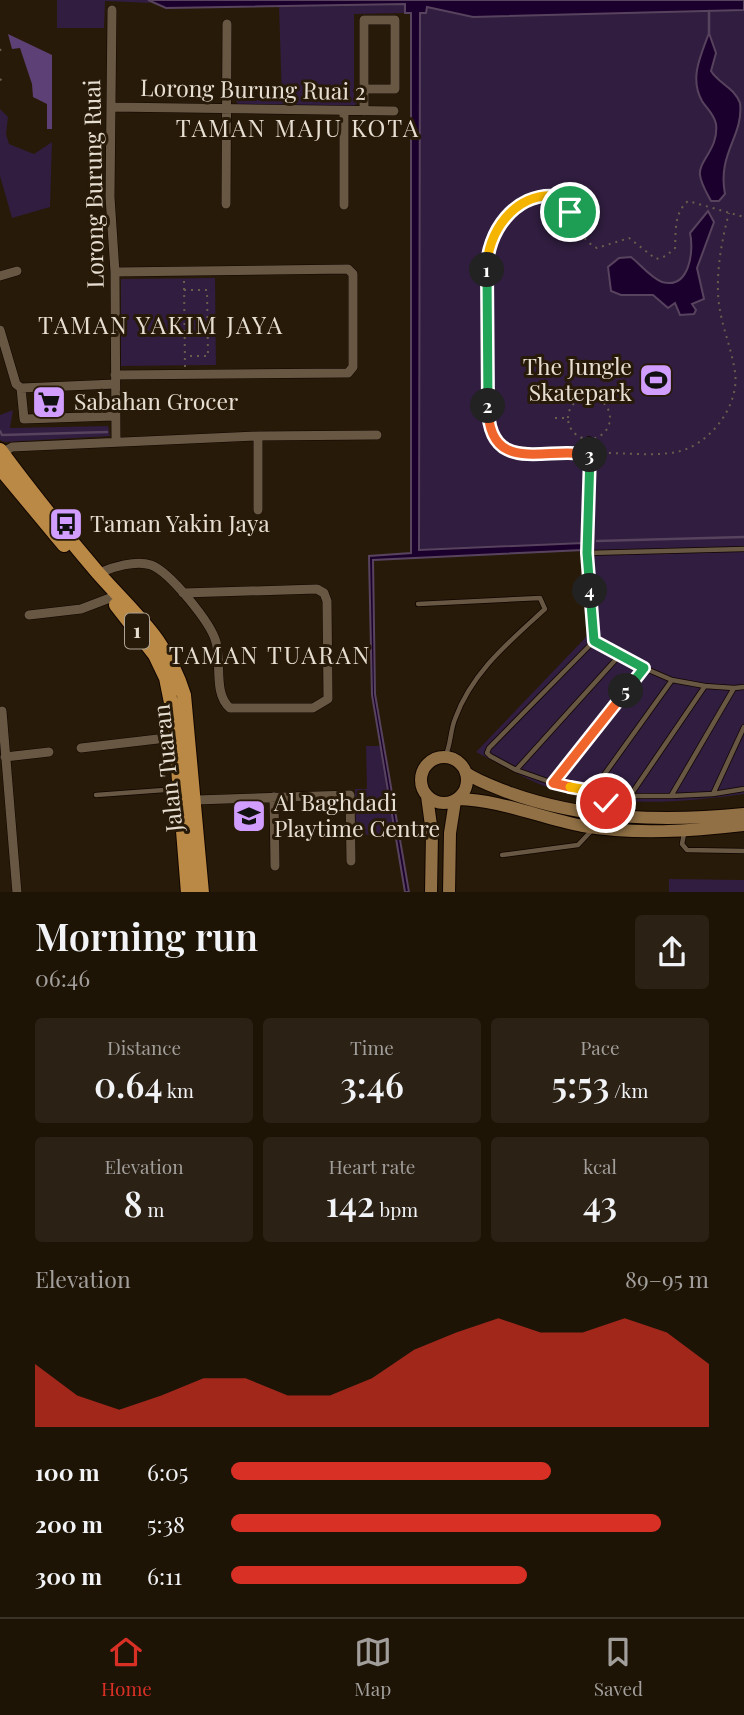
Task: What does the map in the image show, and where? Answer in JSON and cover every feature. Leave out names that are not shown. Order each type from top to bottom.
[{"type":"main road","name":"Jalan Tuaran","points":[[1,457],[99,573],[160,640],[175,667],[184,695],[196,800],[202,892]]},
{"type":"main road","name":"Jalan Tuaran","points":[[1,457],[155,655],[166,678],[175,737],[188,892]]},
{"type":"main road","points":[[431,892],[432,833],[427,796],[421,782],[425,767],[438,758],[445,757],[458,762],[466,773],[523,797],[598,821],[744,814]]},
{"type":"main road","points":[[449,892],[450,834],[457,800],[465,790],[466,773]]},
{"type":"main road","points":[[427,796],[440,803],[457,800],[491,801],[598,821],[685,830],[744,825]]},
{"type":"street","name":"Lorong Burung Ruai","points":[[112,10],[110,197],[115,272],[116,441]]},
{"type":"street","points":[[364,89],[395,89],[395,20],[364,20],[364,89],[364,111]]},
{"type":"street","points":[[226,204],[227,24]]},
{"type":"street","name":"Lorong Burung Ruai 2","points":[[111,107],[394,111]]},
{"type":"street","points":[[344,111],[344,205]]},
{"type":"street","points":[[0,330],[3,353],[16,384],[21,388],[115,379],[348,373],[354,367],[353,274],[348,270],[115,272]]},
{"type":"street","points":[[0,276],[17,271]]},
{"type":"street","points":[[21,388],[24,419],[115,416]]},
{"type":"street","points":[[1,457],[12,447],[258,436],[377,435]]},
{"type":"street","points":[[258,436],[258,510]]},
{"type":"street","points":[[99,573],[124,566],[153,566],[183,593],[216,639],[220,693],[222,702],[230,708],[313,708],[328,699],[327,601],[324,593],[317,589],[183,593]]},
{"type":"street","points":[[29,615],[81,609],[110,598]]},
{"type":"street","points":[[2,711],[17,892]]},
{"type":"street","points":[[81,748],[175,737]]},
{"type":"street","points":[[5,757],[49,751]]},
{"type":"street","points":[[196,800],[350,795],[351,861]]},
{"type":"street","points":[[274,797],[275,866]]},
{"type":"lane","points":[[589,439],[587,553],[594,641],[487,753],[516,770],[591,793],[671,796],[744,789]]},
{"type":"lane","points":[[587,553],[744,548]]},
{"type":"lane","points":[[418,604],[540,598],[545,609],[493,658],[470,686],[454,721],[445,757]]},
{"type":"lane","points":[[594,641],[619,656],[672,680],[705,686],[744,687]]},
{"type":"lane","points":[[516,770],[619,656]]},
{"type":"lane","points":[[553,783],[644,668]]},
{"type":"lane","points":[[591,793],[672,680]]},
{"type":"lane","points":[[630,796],[705,686]]},
{"type":"lane","points":[[671,796],[734,688]]},
{"type":"lane","points":[[713,794],[744,727]]},
{"type":"lane","points":[[96,795],[179,789]]},
{"type":"lane","points":[[502,855],[578,845],[598,821],[609,794]]},
{"type":"lane","points":[[685,830],[682,844],[687,850],[744,851]]},
{"type":"path","points":[[729,214],[722,246],[718,293],[736,376],[729,406],[715,430],[699,444],[676,452],[515,454],[495,438],[490,429],[487,263],[492,234],[524,203],[547,195],[556,196],[566,204],[581,237],[588,244],[597,248],[629,238],[656,258],[666,256],[675,248],[677,216],[680,208],[688,201],[744,218]]},
{"type":"path","points":[[184,276],[186,368]]},
{"type":"path","points":[[184,290],[207,290],[208,356],[185,356]]},
{"type":"path","points":[[584,398],[595,398],[604,403],[610,418],[607,428],[600,436],[589,439],[575,432],[569,418],[572,407],[584,398]]},
{"type":"path","points":[[555,418],[569,418]]},
{"type":"shaded area","points":[[57,0],[148,0],[150,3],[105,1],[104,28],[57,28]]},
{"type":"shaded area","points":[[148,0],[744,0],[744,10],[473,17],[427,7],[426,13],[420,13],[419,550],[583,543],[583,550],[373,560],[375,694],[409,892],[405,892],[372,695],[369,556],[411,553],[411,13],[405,13],[405,4],[166,8]]},
{"type":"shaded area","points":[[405,4],[405,13],[354,14],[354,101],[358,101],[354,107],[238,105],[233,93],[236,93],[236,100],[282,100],[279,6]]},
{"type":"shaded area","points":[[426,7],[473,17],[744,10],[744,794],[694,800],[641,802],[588,797],[539,784],[476,752],[588,635],[583,543],[419,550],[420,13]]},
{"type":"shaded area","points":[[709,33],[716,53],[711,71],[734,93],[740,103],[738,125],[725,167],[725,194],[719,201],[711,201],[700,175],[716,133],[715,120],[702,101],[696,84],[700,58]]},
{"type":"shaded area","points":[[8,34],[52,55],[52,129],[47,129],[47,104],[33,97],[32,84],[20,48],[12,49]]},
{"type":"shaded area","points":[[0,109],[8,117],[6,134],[9,144],[34,154],[52,142],[50,207],[12,218],[0,176]]},
{"type":"shaded area","points":[[708,211],[714,222],[697,268],[704,299],[692,304],[696,310],[694,314],[680,315],[675,303],[668,308],[653,295],[621,295],[611,291],[608,267],[619,258],[631,257],[662,282],[679,280],[688,267],[690,233]]},
{"type":"shaded area","points":[[215,278],[216,365],[121,366],[121,279]]},
{"type":"shaded area","points":[[13,410],[10,428],[108,426],[110,436],[4,442],[0,440],[0,415]]},
{"type":"shaded area","points":[[366,746],[381,746],[396,834],[356,835],[355,789],[367,789]]},
{"type":"shaded area","points":[[669,879],[744,880],[744,892],[669,892]]},
{"type":"waterway","points":[[709,11],[709,33]]},
{"type":"waterway","points":[[0,431],[2,435],[107,432]]},
{"type":"waterway","points":[[597,541],[744,537]]},
{"type":"place","name":"The Jungle Skatepark","points":[[656,380]]},
{"type":"place","name":"Sabahan Grocer","points":[[49,402]]},
{"type":"place","name":"Taman Yakin Jaya","points":[[66,524]]},
{"type":"place","name":"Al Baghdadi Playtime Centre","points":[[249,816]]},
{"type":"district","name":"TAMAN MAJU KOTA","points":[[298,129]]},
{"type":"district","name":"TAMAN YAKIM JAYA","points":[[161,326]]},
{"type":"district","name":"TAMAN TUARAN","points":[[270,656]]},
{"type":"route","points":[[570,212],[566,204],[556,196],[547,195],[524,203],[492,234],[487,263],[490,340],[488,417],[495,438],[515,454],[590,454],[587,553],[594,641],[644,668],[553,783],[591,793],[609,794],[606,803]]}]
